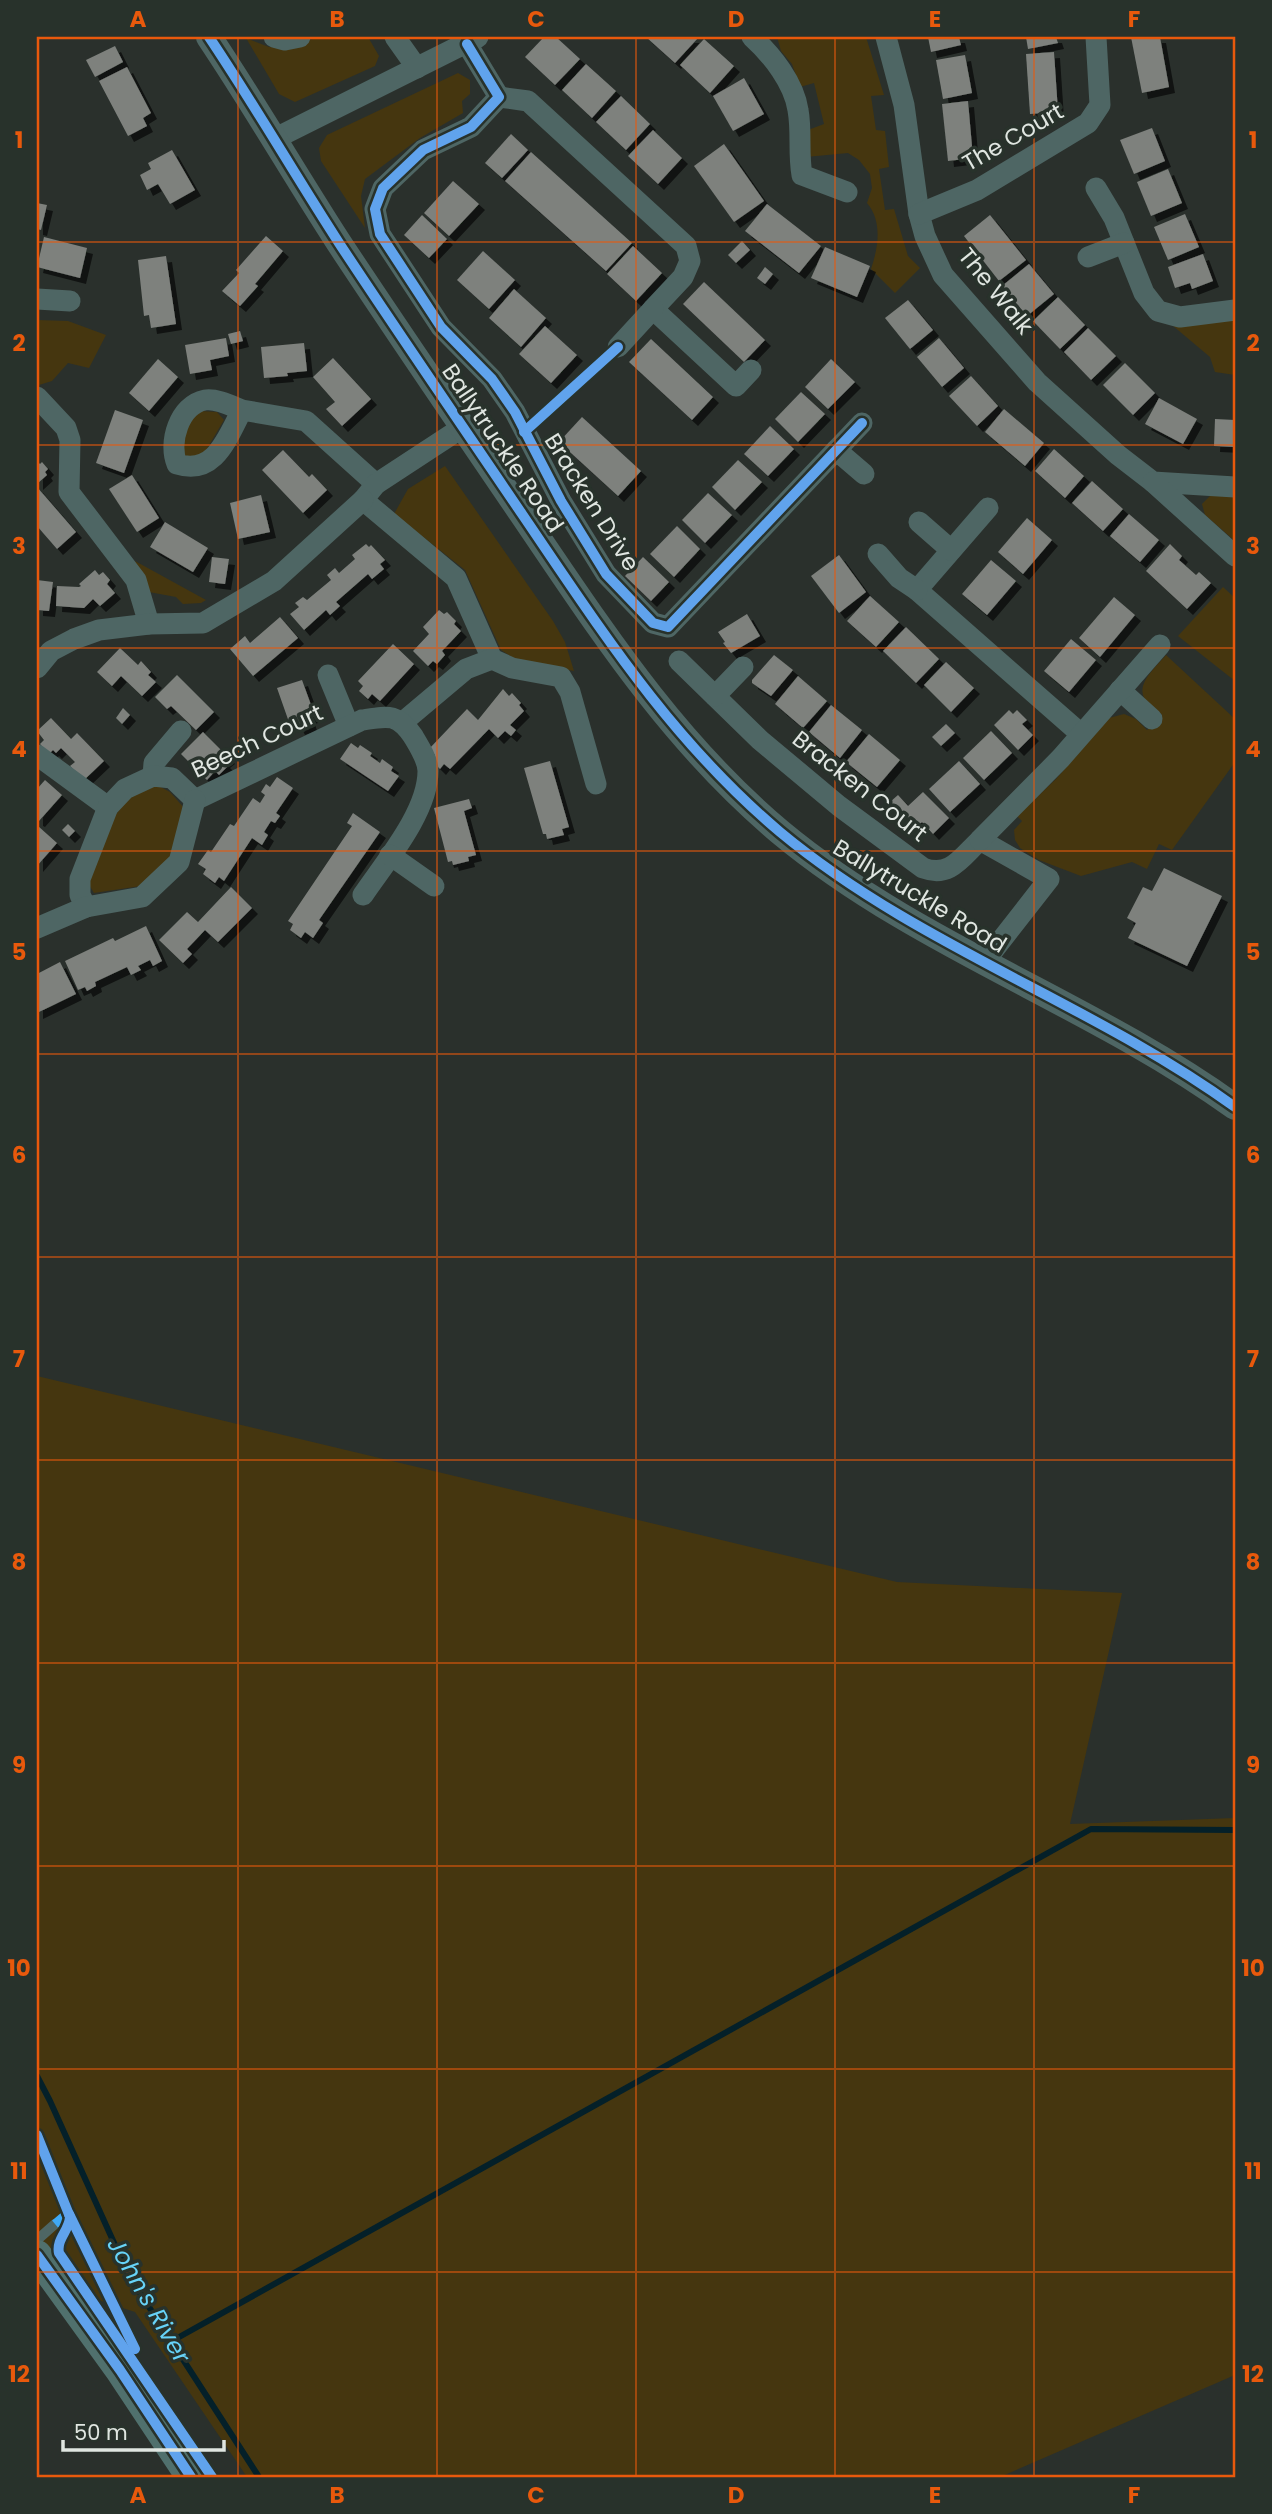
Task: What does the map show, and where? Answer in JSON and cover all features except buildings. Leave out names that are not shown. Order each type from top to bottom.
[{"type":"main road","points":[[37,2255],[120,2370],[191,2477]]},
{"type":"street","name":"Ballytruckle Road","points":[[209,37],[339,243],[630,670],[680,735],[716,773],[784,835],[838,875],[899,914],[1150,1051],[1235,1107]]},
{"type":"street","points":[[274,37],[285,40],[300,37]]},
{"type":"street","points":[[395,37],[417,68]]},
{"type":"street","name":"The Walk","points":[[886,37],[904,105],[919,215],[925,236],[943,275],[1037,382],[1235,556]]},
{"type":"street","name":"The Court","points":[[919,215],[977,190],[1088,123],[1100,105],[1096,37]]},
{"type":"street","points":[[756,38],[790,85],[798,108],[802,175],[847,192]]},
{"type":"street","points":[[274,139],[473,40],[499,97],[528,101],[686,246],[690,261],[683,276],[618,347]]},
{"type":"street","name":"Bracken Drive","points":[[499,97],[471,127],[423,150],[383,188],[375,209],[380,234],[441,327],[492,379],[515,412],[561,500],[606,574],[653,623],[668,627],[862,422]]},
{"type":"street","points":[[1096,188],[1114,218],[1144,293],[1158,311],[1180,317],[1235,310]]},
{"type":"street","points":[[1088,257],[1124,243]]},
{"type":"street","points":[[37,299],[71,301]]},
{"type":"street","points":[[653,309],[736,386],[751,370]]},
{"type":"street","points":[[37,397],[66,428],[70,440],[69,492],[136,580],[149,624]]},
{"type":"street","points":[[242,410],[306,421],[370,492],[456,578],[492,659],[512,668],[561,677],[570,692],[596,784]]},
{"type":"street","points":[[37,668],[51,651],[99,630],[149,624],[203,623],[274,580],[370,492],[463,427]]},
{"type":"street","points":[[836,450],[864,474]]},
{"type":"street","points":[[1153,482],[1235,487]]},
{"type":"street","points":[[917,590],[988,508]]},
{"type":"street","points":[[919,522],[951,550]]},
{"type":"street","points":[[878,554],[899,578],[917,590],[1081,734]]},
{"type":"street","name":"Bracken Court","points":[[679,661],[760,740],[839,807],[923,869],[936,873],[949,869],[1061,758],[1160,645]]},
{"type":"street","points":[[363,895],[422,804],[428,769],[420,746],[403,722],[466,669],[492,659]]},
{"type":"street","points":[[715,696],[743,667]]},
{"type":"street","name":"Beech Court","points":[[328,676],[349,726]]},
{"type":"street","points":[[1120,690],[1152,719]]},
{"type":"street","name":"Beech Court","points":[[181,731],[154,763],[153,776],[172,778],[195,800],[362,720],[385,716],[403,722]]},
{"type":"street","points":[[37,755],[108,807]]},
{"type":"street","points":[[86,907],[80,895],[80,878],[108,807],[125,789],[153,776]]},
{"type":"street","points":[[37,928],[86,907],[142,897],[179,862],[195,800]]},
{"type":"street","points":[[980,840],[1049,879],[985,961]]},
{"type":"street","points":[[390,855],[434,886]]},
{"type":"lane","points":[[37,2240],[54,2224]]},
{"type":"shaded area","points":[[316,37],[368,37],[379,56],[375,66],[295,102],[279,94],[246,38],[269,47],[295,48]]},
{"type":"shaded area","points":[[777,37],[866,37],[884,95],[871,96],[876,130],[885,131],[889,167],[879,169],[885,210],[894,209],[908,256],[920,268],[895,293],[871,269],[878,235],[875,218],[867,203],[872,188],[870,174],[859,160],[848,153],[806,157],[808,130],[824,124],[814,83],[800,87],[792,64],[781,51]]},
{"type":"shaded area","points":[[458,73],[470,80],[470,94],[462,101],[463,113],[420,138],[365,179],[361,196],[365,228],[321,161],[319,148],[327,135]]},
{"type":"shaded area","points":[[1235,317],[1235,375],[1215,372],[1210,357],[1172,325]]},
{"type":"shaded area","points":[[37,320],[68,321],[106,335],[89,368],[68,363],[52,381],[39,385]]},
{"type":"shaded area","points":[[200,411],[217,412],[224,420],[202,457],[180,456],[188,422]]},
{"type":"shaded area","points":[[445,466],[553,621],[565,642],[574,671],[518,661],[501,650],[465,570],[394,514],[408,489]]},
{"type":"shaded area","points":[[1211,495],[1235,496],[1235,541],[1205,515],[1202,504]]},
{"type":"shaded area","points":[[135,561],[206,600],[183,604],[176,597],[149,592]]},
{"type":"shaded area","points":[[1223,587],[1235,598],[1235,681],[1178,636]]},
{"type":"shaded area","points":[[1166,655],[1235,719],[1235,762],[1172,850],[1159,844],[1147,869],[1132,862],[1081,876],[1039,860],[1020,848],[1015,840],[1014,830],[1022,821],[1017,816],[1056,779],[1109,718],[1124,714],[1136,719],[1147,730],[1162,715],[1145,699],[1143,687],[1148,676]]},
{"type":"shaded area","points":[[155,784],[170,792],[185,809],[169,860],[141,886],[94,893],[88,883],[107,826],[133,792]]},
{"type":"shaded area","points":[[37,1376],[897,1582],[1122,1593],[1070,1824],[1235,1818],[1235,2375],[1000,2477],[247,2477],[135,2312],[37,2280]]},
{"type":"waterway","points":[[172,2341],[1091,1829],[1235,1830]]},
{"type":"waterway","name":"John's River","points":[[37,2076],[129,2276],[259,2477]]},
{"type":"marked path","points":[[55,2224],[68,2213]]},
{"type":"cycle path","points":[[209,37],[339,243],[580,600],[671,722],[705,760],[780,832],[833,872],[946,942],[1122,1036],[1235,1107]]},
{"type":"cycle path","points":[[467,44],[499,97],[471,127],[423,150],[383,188],[375,209],[380,234],[441,327],[492,379],[515,412],[561,501],[606,574],[653,623],[668,627],[862,423]]},
{"type":"cycle path","points":[[524,432],[618,347]]},
{"type":"cycle path","points":[[37,2135],[70,2217],[59,2243],[59,2253],[212,2477]]},
{"type":"cycle path","points":[[69,2214],[135,2349]]},
{"type":"cycle path","points":[[37,2255],[120,2370],[191,2477]]}]
